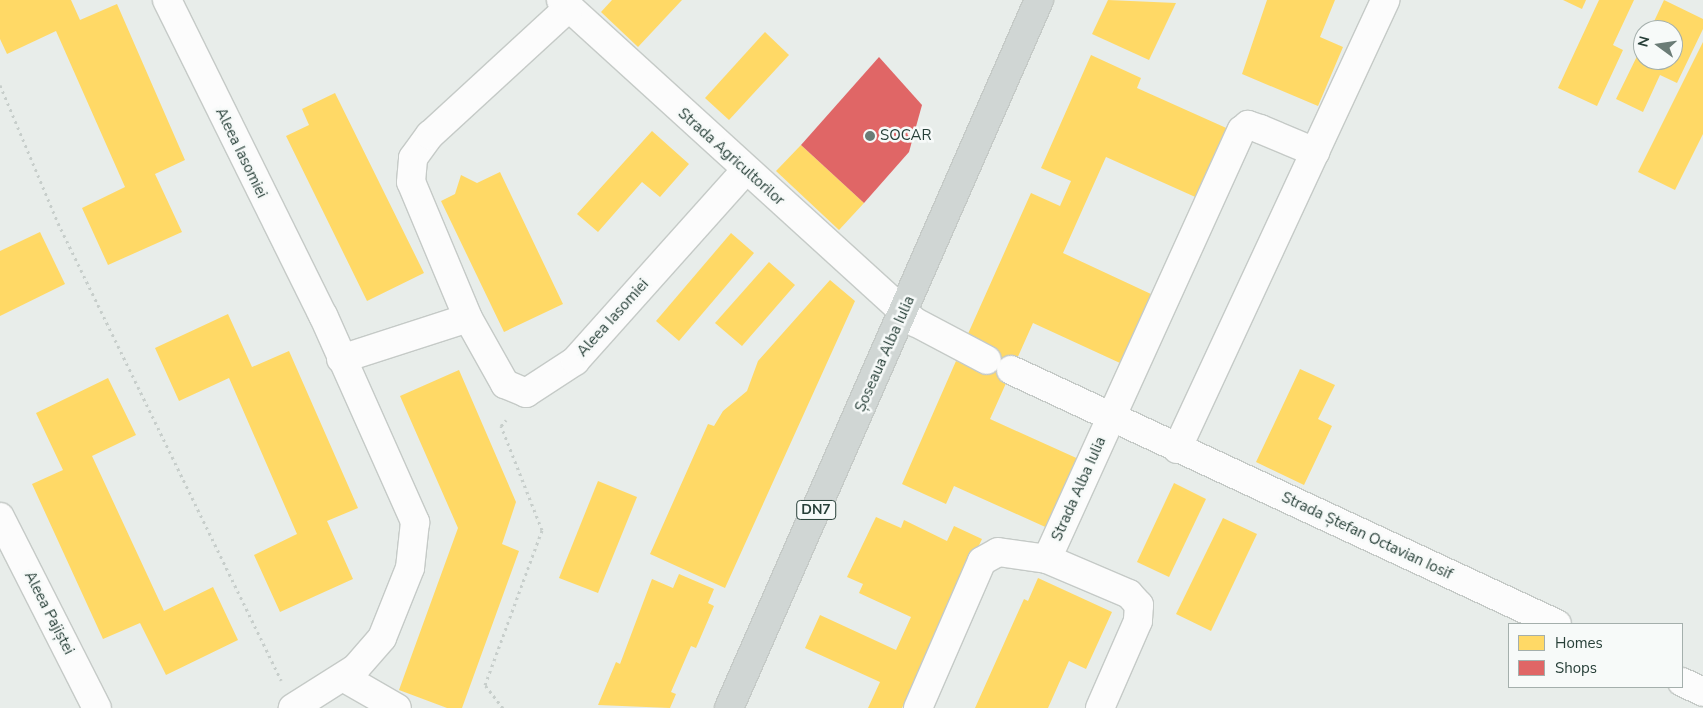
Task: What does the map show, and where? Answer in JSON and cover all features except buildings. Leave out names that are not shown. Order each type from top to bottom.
[{"type":"main road","name":"Șoseaua Alba Iulia","points":[[729,708],[1039,0]]},
{"type":"street","name":"Aleea Iasomiei","points":[[166,0],[341,359],[415,522],[410,568],[398,605],[382,638],[343,677],[293,708]]},
{"type":"street","points":[[1177,449],[1386,0]]},
{"type":"street","points":[[526,393],[505,384],[468,318],[411,182],[413,158],[430,135],[565,3]]},
{"type":"street","name":"Strada Agricultorilor","points":[[565,3],[745,171],[903,312],[928,331],[999,365]]},
{"type":"street","name":"Strada Alba Iulia","points":[[1047,559],[1242,130],[1248,125],[1315,152]]},
{"type":"street","name":"Aleea Iasomiei","points":[[526,393],[575,361],[745,171]]},
{"type":"street","points":[[341,359],[468,318]]},
{"type":"street","name":"Strada Ștefan Octavian Iosif","points":[[999,365],[1555,623]]},
{"type":"street","name":"Aleea Pajiștei","points":[[0,518],[97,708]]},
{"type":"street","points":[[918,708],[982,561],[998,552],[1047,559],[1129,594],[1139,605],[1138,621],[1100,708]]},
{"type":"street","points":[[343,677],[397,708]]},
{"type":"street","points":[[1683,682],[1703,692]]},
{"type":"path","points":[[0,85],[58,223],[293,708]]},
{"type":"path","points":[[504,708],[485,685],[542,530],[501,426],[526,393]]},
{"type":"place","name":"SOCAR","points":[[870,136]]}]
